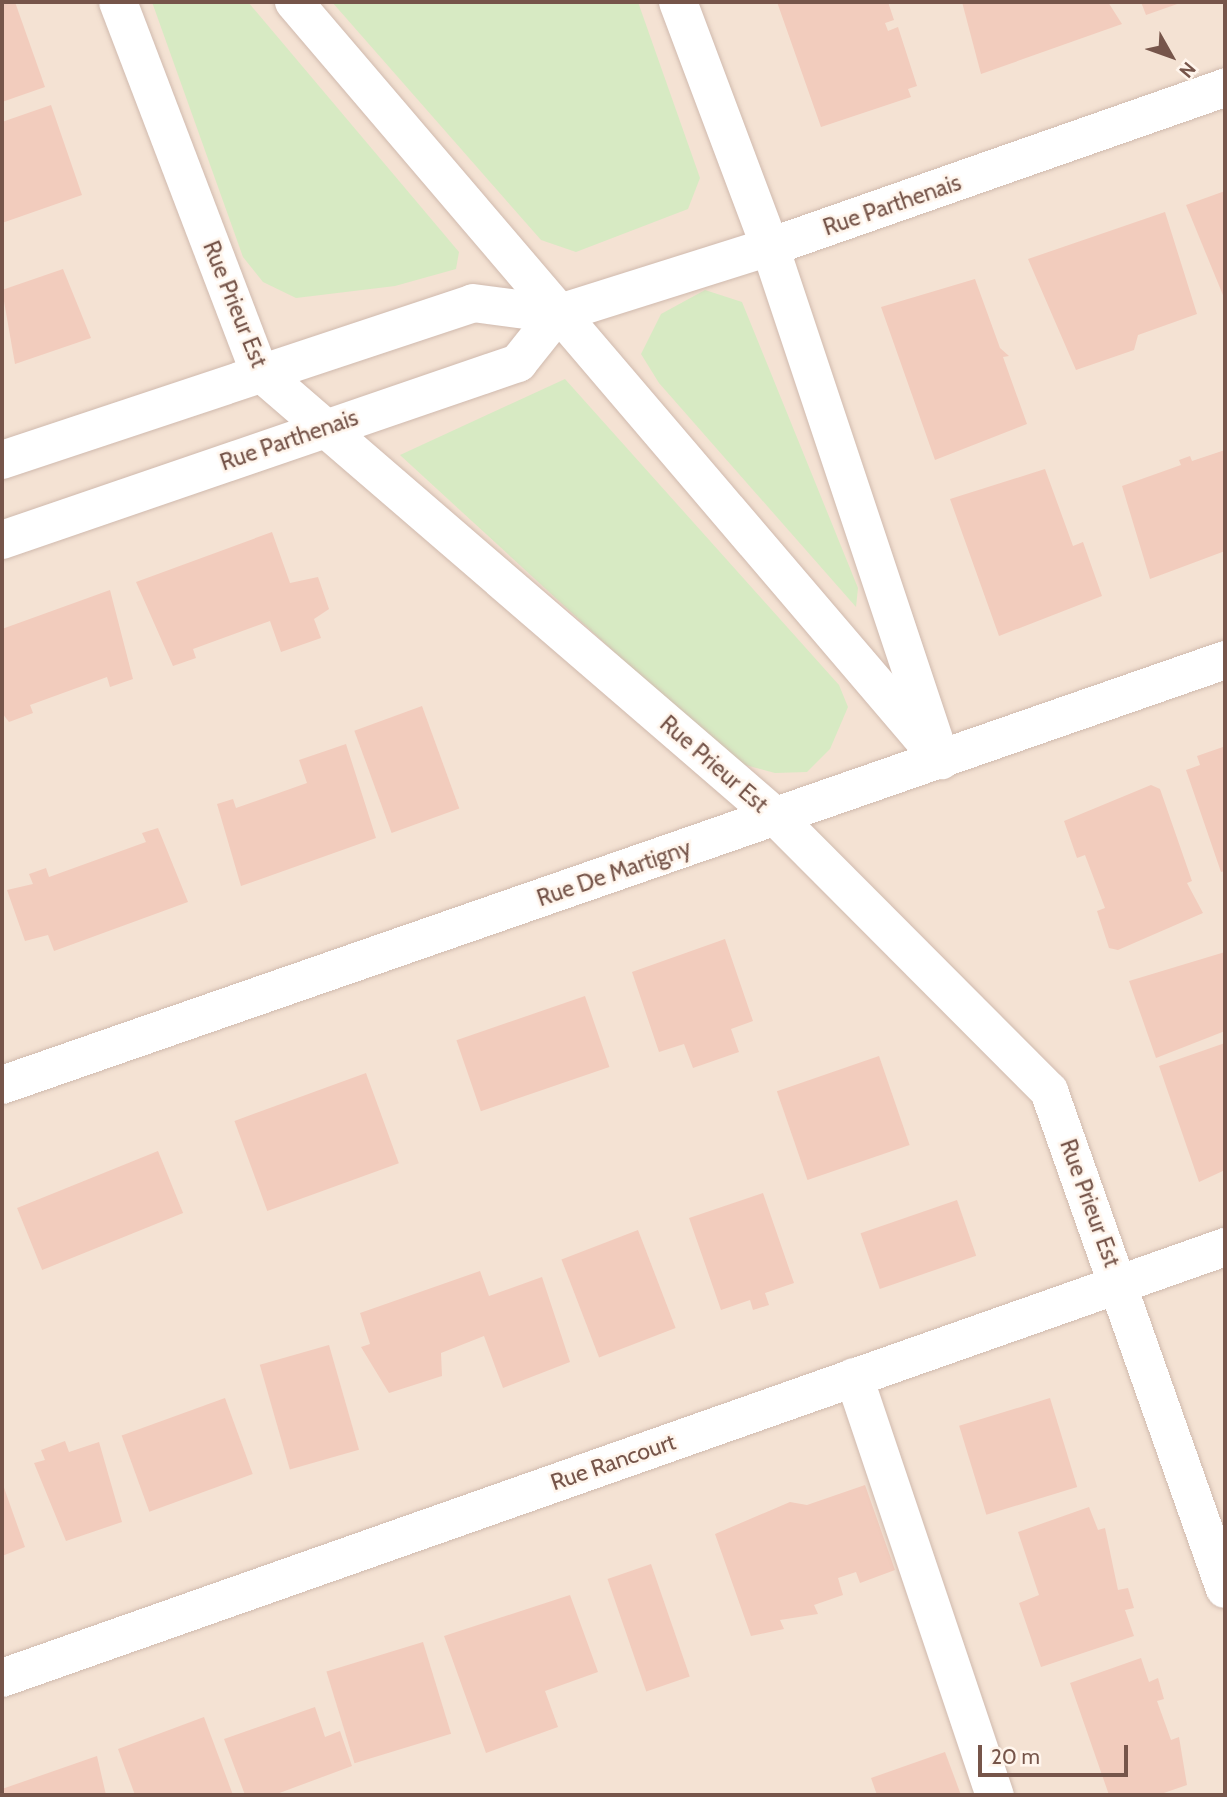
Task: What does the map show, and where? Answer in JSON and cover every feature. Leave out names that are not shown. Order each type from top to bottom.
[{"type":"street","name":"Rue Prieur Est","points":[[118,2],[259,371],[776,817],[1049,1091],[1225,1589]]},
{"type":"street","points":[[294,2],[557,314],[941,760]]},
{"type":"street","points":[[678,2],[770,247],[941,760]]},
{"type":"street","name":"Rue Parthenais","points":[[2,460],[259,371],[473,303],[557,314],[770,247],[1225,88]]},
{"type":"street","name":"Rue Parthenais","points":[[2,540],[518,363],[557,314]]},
{"type":"street","name":"Rue De Martigny","points":[[2,1085],[1225,660]]},
{"type":"street","name":"Rue Rancourt","points":[[2,1678],[1225,1247]]},
{"type":"street","points":[[854,1377],[995,1795]]},
{"type":"shaded area","points":[[2,2],[1225,2],[1225,1795],[2,1795]]},
{"type":"green space","points":[[152,2],[248,2],[459,252],[456,269],[395,286],[296,298],[263,282],[243,257]]},
{"type":"green space","points":[[332,2],[638,2],[700,178],[688,209],[576,252],[541,240]]},
{"type":"green space","points":[[705,290],[742,302],[858,588],[856,607],[659,383],[641,354],[661,314]]},
{"type":"green space","points":[[565,379],[839,685],[848,707],[830,749],[807,772],[775,773],[734,762],[400,455]]},
{"type":"building","points":[[2,2],[15,2],[45,87],[2,102]]},
{"type":"building","points":[[777,2],[888,2],[894,20],[885,23],[888,31],[898,27],[917,86],[908,89],[911,97],[821,127]]},
{"type":"building","points":[[962,2],[1108,2],[1122,24],[981,74]]},
{"type":"building","points":[[1141,2],[1183,2],[1146,15]]},
{"type":"building","points":[[51,105],[82,195],[2,223],[2,122]]},
{"type":"building","points":[[1225,191],[1225,300],[1186,205]]},
{"type":"building","points":[[1165,212],[1197,314],[1138,335],[1134,350],[1076,370],[1028,259]]},
{"type":"building","points":[[63,269],[91,338],[15,364],[2,290]]},
{"type":"building","points":[[975,279],[1000,348],[1009,356],[1003,357],[1027,424],[935,460],[881,307]]},
{"type":"building","points":[[1225,450],[1225,551],[1150,579],[1122,486],[1181,465],[1179,460],[1190,456],[1192,461]]},
{"type":"building","points":[[1045,469],[1073,546],[1083,542],[1102,596],[999,636],[950,499]]},
{"type":"building","points":[[272,532],[290,583],[318,577],[329,609],[314,619],[321,638],[281,652],[270,621],[193,649],[196,658],[173,666],[136,582]]},
{"type":"building","points":[[110,590],[133,679],[110,687],[107,677],[30,705],[33,713],[9,722],[2,713],[2,629]]},
{"type":"building","points":[[422,706],[459,808],[392,833],[354,731]]},
{"type":"building","points":[[346,744],[376,838],[241,886],[217,804],[233,799],[236,808],[307,783],[299,760]]},
{"type":"building","points":[[1223,747],[1225,871],[1221,872],[1186,770],[1200,765],[1197,756]]},
{"type":"building","points":[[1151,785],[1160,789],[1192,881],[1187,883],[1203,913],[1118,950],[1109,948],[1097,911],[1105,908],[1085,855],[1077,858],[1064,821]]},
{"type":"building","points":[[158,828],[188,902],[54,951],[48,935],[25,941],[7,890],[33,884],[29,874],[46,868],[49,877],[146,842],[142,833]]},
{"type":"building","points":[[725,939],[753,1021],[731,1029],[739,1052],[693,1068],[684,1044],[659,1052],[632,972]]},
{"type":"building","points":[[1225,952],[1225,1031],[1156,1058],[1129,981]]},
{"type":"building","points":[[585,996],[609,1067],[481,1111],[456,1040]]},
{"type":"building","points":[[1225,1043],[1225,1170],[1199,1182],[1159,1066]]},
{"type":"building","points":[[879,1056],[910,1145],[807,1180],[777,1091]]},
{"type":"building","points":[[366,1073],[399,1163],[267,1211],[234,1121]]},
{"type":"building","points":[[158,1151],[183,1213],[42,1270],[17,1208]]},
{"type":"building","points":[[763,1193],[794,1283],[765,1293],[769,1305],[753,1310],[750,1300],[721,1310],[689,1218]]},
{"type":"building","points":[[957,1200],[976,1256],[880,1289],[861,1233]]},
{"type":"building","points":[[638,1230],[676,1328],[599,1357],[561,1259]]},
{"type":"building","points":[[480,1271],[489,1296],[542,1277],[570,1362],[503,1388],[484,1336],[441,1353],[442,1376],[389,1393],[361,1347],[370,1344],[360,1313]]},
{"type":"building","points":[[329,1345],[359,1450],[290,1470],[260,1365]]},
{"type":"building","points":[[225,1398],[253,1474],[149,1512],[122,1436]]},
{"type":"building","points":[[1050,1398],[1077,1487],[986,1515],[959,1426]]},
{"type":"building","points":[[65,1441],[69,1452],[99,1442],[122,1522],[66,1541],[34,1463],[45,1460],[41,1450]]},
{"type":"building","points":[[2,1482],[25,1547],[2,1556]]},
{"type":"building","points":[[865,1485],[895,1570],[860,1583],[856,1572],[838,1578],[843,1595],[814,1605],[818,1614],[780,1620],[784,1629],[751,1636],[715,1534],[790,1502],[807,1505]]},
{"type":"building","points":[[1089,1507],[1098,1530],[1105,1528],[1118,1590],[1128,1588],[1134,1608],[1125,1610],[1134,1636],[1041,1667],[1019,1603],[1039,1595],[1018,1532]]},
{"type":"building","points":[[651,1564],[690,1677],[646,1691],[608,1579]]},
{"type":"building","points":[[570,1595],[598,1672],[545,1691],[558,1727],[486,1753],[444,1636]]},
{"type":"building","points":[[423,1642],[451,1734],[354,1763],[326,1672]]},
{"type":"building","points":[[1141,1658],[1149,1682],[1158,1678],[1164,1699],[1157,1701],[1171,1740],[1179,1737],[1187,1785],[1158,1795],[1109,1795],[1070,1683]]},
{"type":"building","points":[[315,1707],[325,1737],[340,1731],[352,1766],[274,1795],[245,1795],[224,1739]]},
{"type":"building","points":[[204,1717],[233,1795],[135,1795],[118,1749]]},
{"type":"building","points":[[945,1752],[961,1795],[877,1795],[871,1778]]},
{"type":"building","points":[[97,1756],[106,1795],[2,1795],[2,1789]]}]
